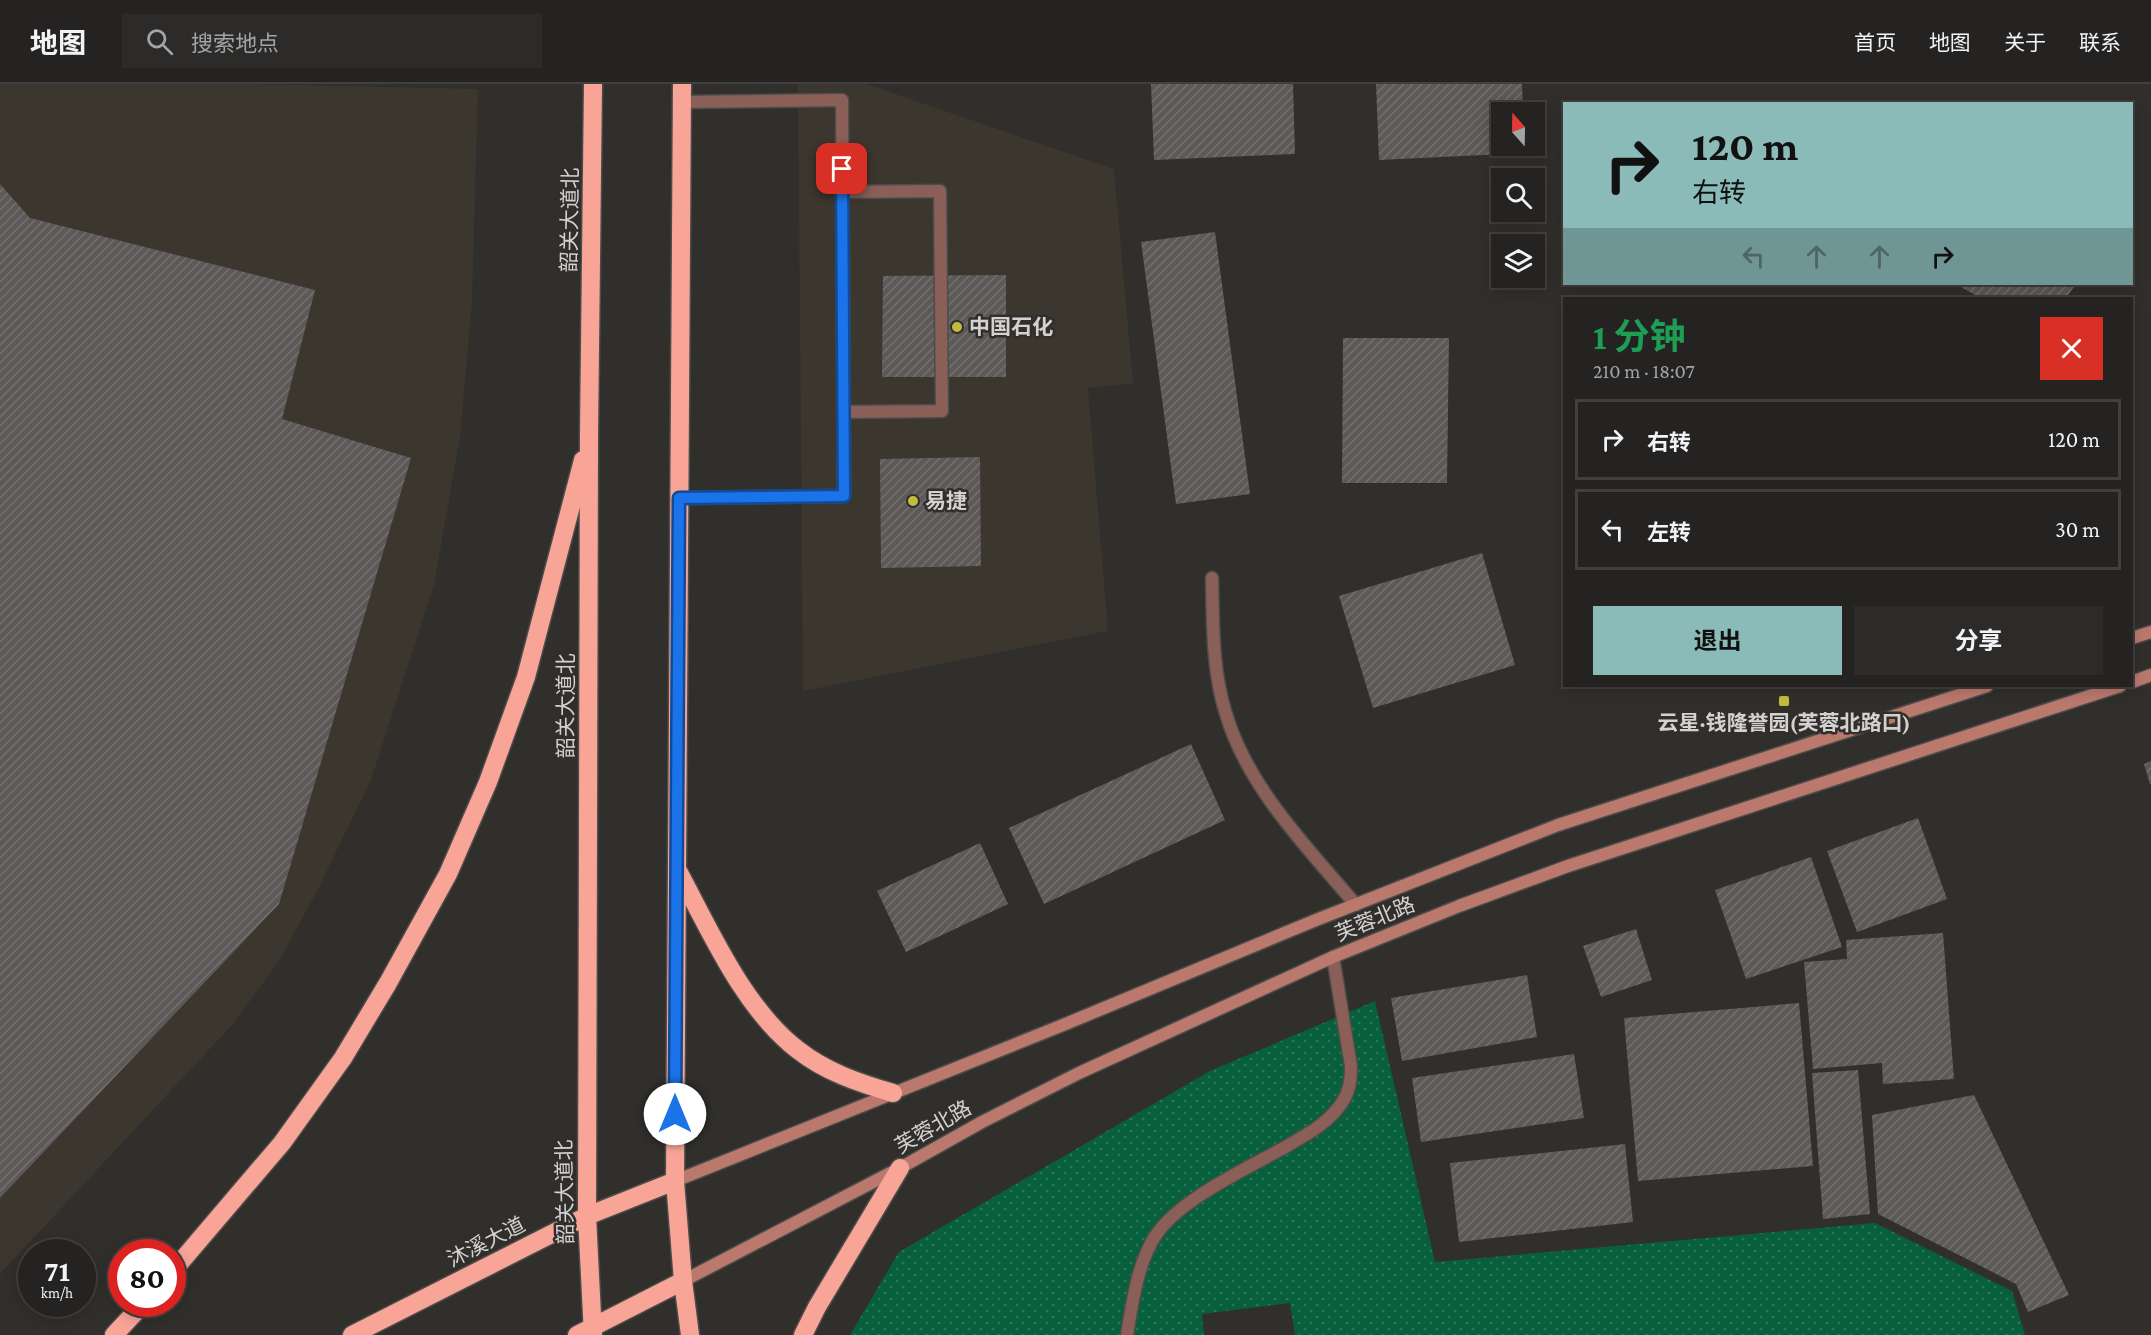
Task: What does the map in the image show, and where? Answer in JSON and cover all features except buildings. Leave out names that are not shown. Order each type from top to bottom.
[{"type":"highway","name":"韶关大道北","points":[[588,1332],[586,1216],[589,435],[593,84]]},
{"type":"highway","points":[[682,93],[675,1181],[690,1335]]},
{"type":"highway","points":[[186,1256],[282,1143],[343,1058],[388,983],[448,874],[488,782],[526,677],[589,435]]},
{"type":"highway","points":[[676,867],[745,992],[771,1023],[797,1049],[826,1069],[854,1082],[893,1093]]},
{"type":"highway","points":[[803,1335],[817,1307],[900,1168]]},
{"type":"highway","name":"沐溪大道","points":[[352,1335],[586,1216],[675,1181]]},
{"type":"highway","points":[[588,1332],[683,1281]]},
{"type":"highway","points":[[114,1335],[131,1317]]},
{"type":"main road","points":[[2133,638],[2151,632]]},
{"type":"main road","points":[[2133,682],[2151,675]]},
{"type":"main road","name":"芙蓉北路","points":[[675,1181],[1356,904],[1558,825],[1984,687]]},
{"type":"main road","name":"芙蓉北路","points":[[683,1281],[1079,1073],[1333,957],[1459,906],[1568,866],[2117,687]]},
{"type":"lane","points":[[679,498],[844,496],[842,100],[682,93]]},
{"type":"lane","points":[[842,192],[940,191],[942,411],[843,412]]},
{"type":"lane","points":[[1212,578],[1215,661],[1226,714],[1241,751],[1263,791],[1356,904]]},
{"type":"lane","points":[[1127,1335],[1144,1258],[1155,1236],[1170,1217],[1191,1202],[1312,1132],[1330,1117],[1344,1100],[1351,1084],[1351,1066],[1333,957]]},
{"type":"shaded area","points":[[0,84],[254,84],[478,89],[472,302],[460,437],[434,585],[371,780],[316,893],[279,961],[233,1024],[33,1239],[18,1239],[18,1255],[0,1274]]},
{"type":"shaded area","points":[[798,84],[866,84],[1114,169],[1133,383],[1088,388],[1108,631],[803,691]]},
{"type":"green space","points":[[1375,1001],[1435,1262],[1875,1223],[2012,1291],[2025,1335],[1295,1335],[1290,1303],[1202,1314],[1204,1335],[850,1335],[899,1252],[1210,1071]]},
{"type":"place","name":"中国石化","points":[[957,327]]},
{"type":"place","name":"易捷","points":[[913,501]]},
{"type":"place","name":"云星·钱隆誉园(芙蓉北路口)","points":[[1784,701]]},
{"type":"route","points":[[675,1114],[679,498],[844,496],[842,169]]}]
